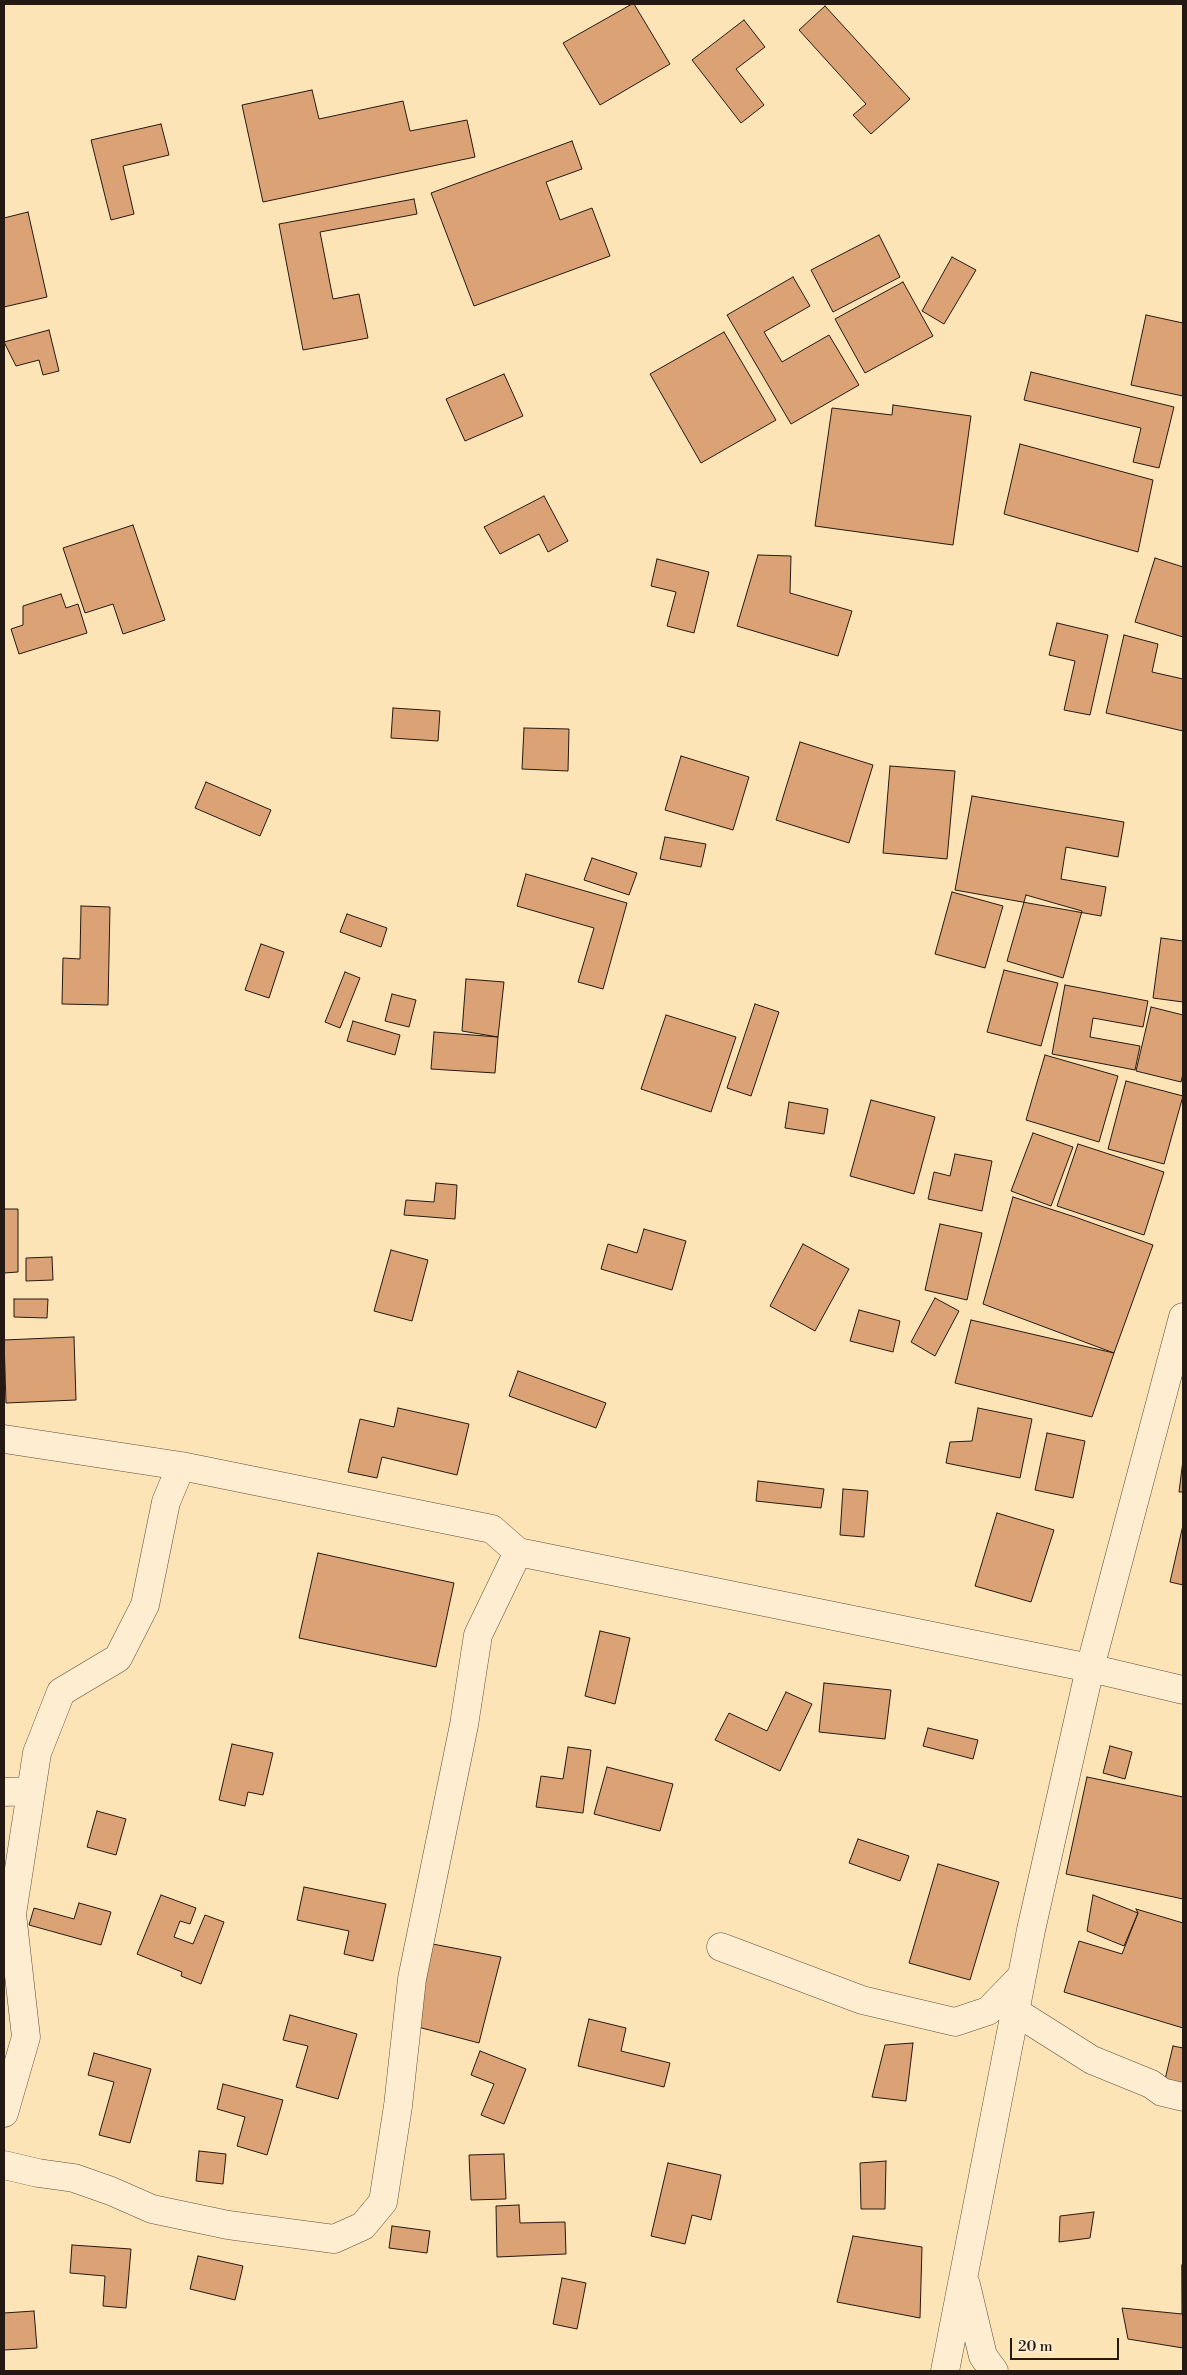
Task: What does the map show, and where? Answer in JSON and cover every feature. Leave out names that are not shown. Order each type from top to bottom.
[{"type":"street","points":[[945,2371],[1022,1976],[1090,1668],[1183,1317]]},
{"type":"street","points":[[4,1439],[181,1466],[492,1529],[518,1552],[1090,1668],[1183,1690]]},
{"type":"street","points":[[4,2113],[26,2037],[12,1914],[37,1753],[61,1692],[118,1658],[145,1605],[166,1502],[181,1466]]},
{"type":"street","points":[[4,2165],[38,2173],[74,2178],[111,2191],[152,2209],[228,2225],[334,2239],[363,2226],[383,2202],[412,1979],[464,1725],[478,1635],[518,1552]]},
{"type":"street","points":[[4,1792],[31,1791]]},
{"type":"street","points":[[721,1947],[862,2000],[955,2022],[988,2011],[1022,1976]]},
{"type":"street","points":[[1016,2012],[1092,2060],[1151,2084],[1162,2092],[1183,2097]]},
{"type":"street","points":[[964,2276],[983,2356],[994,2371]]},
{"type":"building","points":[[634,4],[670,64],[600,105],[563,43]]},
{"type":"building","points":[[825,6],[910,99],[871,134],[853,115],[866,104],[799,30]]},
{"type":"building","points":[[744,20],[765,47],[736,69],[764,105],[741,123],[692,60]]},
{"type":"building","points":[[312,90],[319,119],[403,101],[410,131],[467,120],[475,157],[263,202],[242,105]]},
{"type":"building","points":[[161,124],[169,155],[123,166],[134,214],[111,220],[91,140]]},
{"type":"building","points":[[572,141],[582,169],[546,182],[560,220],[592,208],[610,256],[474,306],[431,193]]},
{"type":"building","points":[[414,199],[417,214],[320,232],[333,299],[359,294],[368,338],[303,350],[279,224]]},
{"type":"building","points":[[28,212],[47,297],[4,307],[4,218]]},
{"type":"building","points":[[879,235],[900,277],[833,312],[811,270]]},
{"type":"building","points":[[952,257],[976,270],[944,324],[922,311]]},
{"type":"building","points":[[793,277],[810,306],[764,332],[782,362],[829,335],[859,385],[791,424],[727,315]]},
{"type":"building","points":[[903,282],[933,336],[865,373],[835,319]]},
{"type":"building","points":[[1146,315],[1183,323],[1183,396],[1131,385]]},
{"type":"building","points":[[49,330],[59,371],[43,375],[39,360],[16,366],[4,342]]},
{"type":"building","points":[[724,332],[776,420],[701,463],[650,374]]},
{"type":"building","points":[[1031,372],[1174,407],[1159,468],[1133,462],[1141,428],[1024,400]]},
{"type":"building","points":[[504,374],[523,416],[465,441],[446,399]]},
{"type":"building","points":[[893,405],[971,416],[953,545],[815,526],[832,408],[892,415]]},
{"type":"building","points":[[1020,444],[1153,480],[1138,552],[1004,514]]},
{"type":"building","points":[[544,496],[568,541],[548,552],[539,534],[500,554],[484,527]]},
{"type":"building","points":[[133,525],[165,620],[123,634],[113,604],[85,613],[63,548]]},
{"type":"building","points":[[758,555],[791,556],[790,593],[852,611],[838,656],[737,626]]},
{"type":"building","points":[[1155,558],[1183,567],[1183,637],[1135,622]]},
{"type":"building","points":[[657,559],[709,572],[694,633],[667,626],[676,592],[651,586]]},
{"type":"building","points":[[61,594],[66,608],[78,604],[87,633],[19,654],[11,629],[23,625],[23,606]]},
{"type":"building","points":[[1057,623],[1108,635],[1090,715],[1064,710],[1075,661],[1049,655]]},
{"type":"building","points":[[1124,635],[1158,644],[1152,672],[1183,679],[1183,731],[1106,713]]},
{"type":"building","points":[[393,708],[440,711],[438,741],[391,738]]},
{"type":"building","points":[[524,728],[569,729],[568,771],[522,769]]},
{"type":"building","points":[[800,742],[873,765],[849,843],[776,820]]},
{"type":"building","points":[[681,756],[749,777],[733,830],[665,810]]},
{"type":"building","points":[[890,766],[955,771],[947,859],[883,853]]},
{"type":"building","points":[[206,782],[271,810],[260,836],[195,808]]},
{"type":"building","points":[[972,796],[1124,822],[1118,857],[1066,847],[1061,879],[1106,887],[1101,916],[955,890]]},
{"type":"building","points":[[665,837],[706,844],[701,867],[660,859]]},
{"type":"building","points":[[592,858],[637,873],[629,895],[584,880]]},
{"type":"building","points":[[526,874],[627,903],[603,989],[578,982],[594,928],[517,906]]},
{"type":"building","points":[[952,892],[1003,906],[985,968],[935,954]]},
{"type":"building","points":[[1026,895],[1082,911],[1063,978],[1007,961]]},
{"type":"building","points":[[81,906],[110,907],[108,1005],[62,1004],[63,958],[80,959]]},
{"type":"building","points":[[347,914],[387,928],[381,947],[340,932]]},
{"type":"building","points":[[1161,938],[1183,941],[1183,1002],[1153,998]]},
{"type":"building","points":[[261,944],[284,952],[269,998],[245,990]]},
{"type":"building","points":[[1004,970],[1058,983],[1041,1046],[987,1032]]},
{"type":"building","points":[[345,972],[360,978],[340,1028],[325,1022]]},
{"type":"building","points":[[466,979],[504,982],[498,1037],[462,1031]]},
{"type":"building","points":[[1065,985],[1148,1001],[1143,1027],[1093,1018],[1090,1037],[1140,1046],[1135,1070],[1052,1054]]},
{"type":"building","points":[[392,994],[416,1000],[409,1027],[385,1021]]},
{"type":"building","points":[[755,1004],[779,1012],[751,1096],[727,1088]]},
{"type":"building","points":[[1151,1007],[1183,1015],[1183,1074],[1181,1082],[1136,1071]]},
{"type":"building","points":[[666,1015],[736,1037],[711,1112],[641,1089]]},
{"type":"building","points":[[353,1021],[400,1035],[395,1055],[347,1041]]},
{"type":"building","points":[[434,1032],[498,1037],[495,1073],[431,1069]]},
{"type":"building","points":[[1045,1055],[1118,1076],[1099,1142],[1026,1120]]},
{"type":"building","points":[[1126,1081],[1183,1096],[1164,1164],[1108,1149]]},
{"type":"building","points":[[871,1100],[935,1117],[914,1194],[850,1176]]},
{"type":"building","points":[[789,1102],[828,1109],[824,1134],[785,1128]]},
{"type":"building","points":[[1033,1133],[1073,1147],[1051,1206],[1011,1191]]},
{"type":"building","points":[[1078,1144],[1164,1172],[1144,1235],[1057,1206]]},
{"type":"building","points":[[955,1154],[992,1161],[982,1211],[928,1199],[934,1172],[950,1176]]},
{"type":"building","points":[[436,1183],[457,1185],[455,1219],[404,1215],[406,1200],[434,1202]]},
{"type":"building","points":[[1013,1197],[1153,1245],[1114,1353],[983,1304]]},
{"type":"building","points":[[4,1209],[18,1209],[18,1272],[4,1273]]},
{"type":"building","points":[[940,1224],[982,1233],[967,1300],[925,1290]]},
{"type":"building","points":[[644,1229],[686,1241],[672,1290],[601,1269],[608,1244],[637,1253]]},
{"type":"building","points":[[803,1244],[849,1269],[815,1331],[770,1306]]},
{"type":"building","points":[[391,1250],[428,1260],[412,1321],[374,1311]]},
{"type":"building","points":[[52,1257],[53,1280],[26,1281],[26,1258]]},
{"type":"building","points":[[935,1298],[959,1311],[935,1356],[911,1342]]},
{"type":"building","points":[[14,1299],[48,1299],[47,1318],[14,1317]]},
{"type":"building","points":[[859,1310],[900,1321],[893,1352],[850,1341]]},
{"type":"building","points":[[971,1320],[1114,1353],[1092,1417],[955,1383]]},
{"type":"building","points":[[74,1337],[76,1400],[6,1403],[4,1340]]},
{"type":"building","points":[[518,1371],[606,1403],[596,1428],[509,1396]]},
{"type":"building","points":[[398,1408],[469,1424],[457,1475],[382,1457],[377,1478],[348,1472],[360,1419],[394,1427]]},
{"type":"building","points":[[978,1408],[1032,1419],[1020,1478],[946,1463],[950,1442],[972,1441]]},
{"type":"building","points":[[1047,1433],[1085,1441],[1073,1498],[1035,1490]]},
{"type":"building","points":[[1183,1460],[1183,1492],[1179,1492]]},
{"type":"building","points":[[758,1481],[824,1489],[821,1508],[756,1501]]},
{"type":"building","points":[[843,1489],[868,1491],[864,1537],[840,1535]]},
{"type":"building","points":[[997,1513],[1054,1530],[1031,1602],[975,1586]]},
{"type":"building","points":[[1183,1525],[1183,1585],[1170,1582]]},
{"type":"building","points":[[318,1553],[454,1583],[436,1667],[299,1638]]},
{"type":"building","points":[[600,1631],[630,1638],[615,1704],[585,1696]]},
{"type":"building","points":[[824,1683],[891,1690],[885,1739],[819,1732]]},
{"type":"building","points":[[786,1692],[812,1704],[780,1771],[715,1740],[729,1713],[767,1731]]},
{"type":"building","points":[[928,1728],[978,1740],[973,1759],[923,1746]]},
{"type":"building","points":[[232,1744],[273,1753],[263,1795],[248,1792],[245,1806],[219,1800]]},
{"type":"building","points":[[1110,1746],[1132,1752],[1125,1779],[1103,1773]]},
{"type":"building","points":[[568,1747],[591,1750],[583,1813],[536,1807],[541,1776],[563,1779]]},
{"type":"building","points":[[607,1767],[673,1784],[660,1831],[594,1814]]},
{"type":"building","points":[[1087,1777],[1183,1797],[1183,1899],[1066,1874]]},
{"type":"building","points":[[97,1811],[126,1819],[116,1855],[87,1847]]},
{"type":"building","points":[[858,1839],[909,1856],[900,1881],[849,1863]]},
{"type":"building","points":[[938,1864],[999,1882],[970,1980],[909,1963]]},
{"type":"building","points":[[304,1887],[386,1904],[373,1961],[344,1954],[349,1931],[297,1920]]},
{"type":"building","points":[[161,1895],[196,1908],[190,1924],[180,1921],[174,1937],[193,1944],[205,1915],[224,1922],[201,1984],[181,1976],[182,1972],[137,1954]]},
{"type":"building","points":[[1093,1895],[1138,1913],[1124,1946],[1087,1931]]},
{"type":"building","points":[[79,1903],[111,1912],[101,1945],[29,1925],[34,1908],[74,1919]]},
{"type":"building","points":[[1136,1909],[1183,1923],[1183,2028],[1064,1992],[1079,1941],[1122,1954],[1138,1913]]},
{"type":"building","points":[[422,1942],[501,1957],[479,2043],[399,2022]]},
{"type":"building","points":[[290,2015],[357,2034],[338,2099],[296,2087],[308,2046],[283,2040]]},
{"type":"building","points":[[589,2019],[626,2028],[621,2051],[670,2063],[664,2087],[578,2066]]},
{"type":"building","points":[[913,2043],[906,2101],[872,2097],[885,2045]]},
{"type":"building","points":[[1173,2046],[1183,2048],[1183,2097],[1162,2092]]},
{"type":"building","points":[[480,2051],[526,2069],[504,2124],[481,2115],[494,2084],[471,2075]]},
{"type":"building","points":[[94,2053],[151,2069],[130,2143],[99,2135],[114,2082],[88,2075]]},
{"type":"building","points":[[223,2084],[283,2100],[267,2155],[237,2146],[245,2117],[217,2109]]},
{"type":"building","points":[[199,2151],[226,2154],[223,2184],[196,2181]]},
{"type":"building","points":[[504,2154],[506,2199],[471,2200],[469,2155]]},
{"type":"building","points":[[886,2161],[885,2209],[861,2209],[860,2163]]},
{"type":"building","points":[[668,2163],[721,2175],[711,2220],[692,2215],[685,2244],[651,2236]]},
{"type":"building","points":[[519,2205],[520,2223],[565,2222],[566,2254],[497,2257],[496,2206]]},
{"type":"building","points":[[1094,2212],[1090,2238],[1059,2242],[1060,2216]]},
{"type":"building","points":[[392,2226],[430,2231],[427,2253],[389,2248]]},
{"type":"building","points":[[853,2236],[922,2247],[920,2318],[837,2302]]},
{"type":"building","points":[[72,2245],[131,2249],[126,2308],[103,2306],[105,2276],[70,2273]]},
{"type":"building","points":[[198,2256],[243,2266],[235,2300],[190,2289]]},
{"type":"building","points":[[1182,2265],[1183,2348],[1128,2339],[1122,2308],[1182,2314]]},
{"type":"building","points":[[562,2278],[586,2283],[577,2329],[553,2324]]},
{"type":"building","points":[[34,2311],[37,2348],[4,2350],[4,2313]]}]
